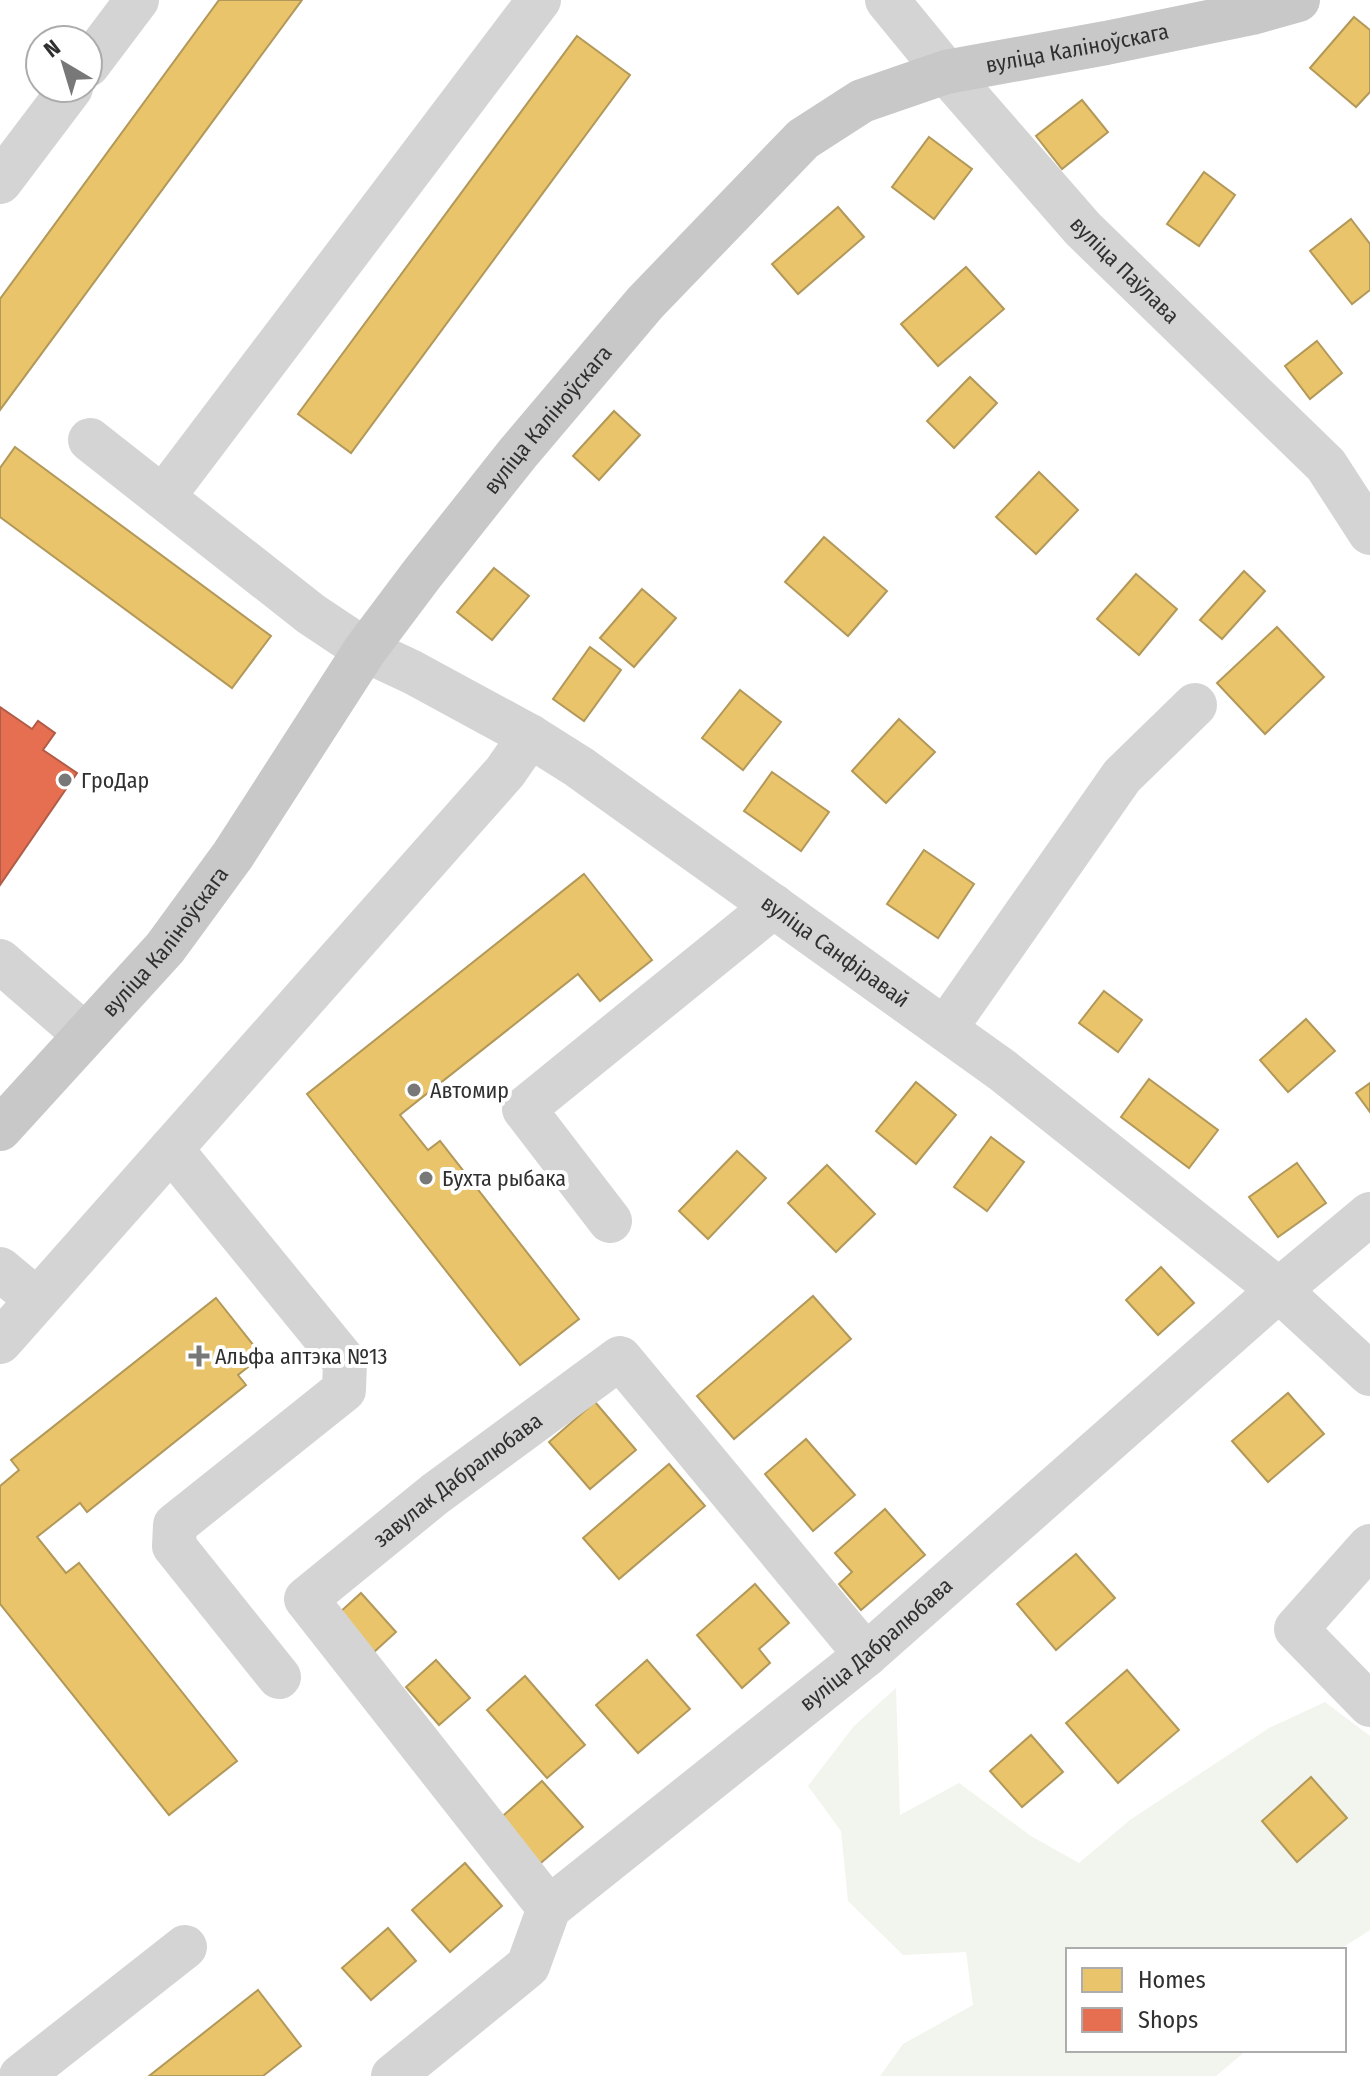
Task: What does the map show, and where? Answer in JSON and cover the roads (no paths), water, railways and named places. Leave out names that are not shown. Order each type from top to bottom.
[{"type":"main road","name":"вуліца Каліноўскага","points":[[0,1129],[165,948],[233,855],[365,650],[518,453],[645,303],[803,139],[862,101],[946,72],[1106,43],[1252,13],[1298,0]]},
{"type":"street","points":[[104,44],[137,0]]},
{"type":"street","points":[[163,497],[539,0]]},
{"type":"street","name":"вуліца Паўлава","points":[[887,0],[1083,229],[1326,465],[1370,533]]},
{"type":"street","points":[[0,182],[59,104]]},
{"type":"street","name":"вуліца Санфіравай","points":[[90,440],[311,614],[365,650],[530,736],[579,767],[1002,1070],[1279,1290],[1370,1374]]},
{"type":"street","points":[[945,1029],[1122,776],[1195,705]]},
{"type":"street","points":[[0,1342],[505,772],[530,736]]},
{"type":"street","points":[[610,1221],[524,1109],[774,906]]},
{"type":"street","points":[[0,961],[85,1035]]},
{"type":"street","points":[[171,1149],[345,1362],[344,1390],[175,1525],[174,1546],[279,1677]]},
{"type":"street","name":"вуліца Дабралюбава","points":[[549,1908],[866,1655],[1279,1290],[1370,1214]]},
{"type":"street","points":[[0,1269],[36,1299]]},
{"type":"street","name":"завулак Дабралюбава","points":[[549,1908],[306,1599],[435,1494],[620,1358],[866,1655]]},
{"type":"street","points":[[1370,1546],[1296,1629],[1370,1705]]},
{"type":"street","points":[[393,2076],[528,1966],[549,1908]]},
{"type":"street","points":[[21,2076],[185,1947]]},
{"type":"place","name":"ГроДар","points":[[65,780]]},
{"type":"place","name":"Автомир","points":[[414,1090]]},
{"type":"place","name":"Бухта рыбака","points":[[426,1178]]},
{"type":"place","name":"Альфа аптэка №13","points":[[199,1356]]}]
